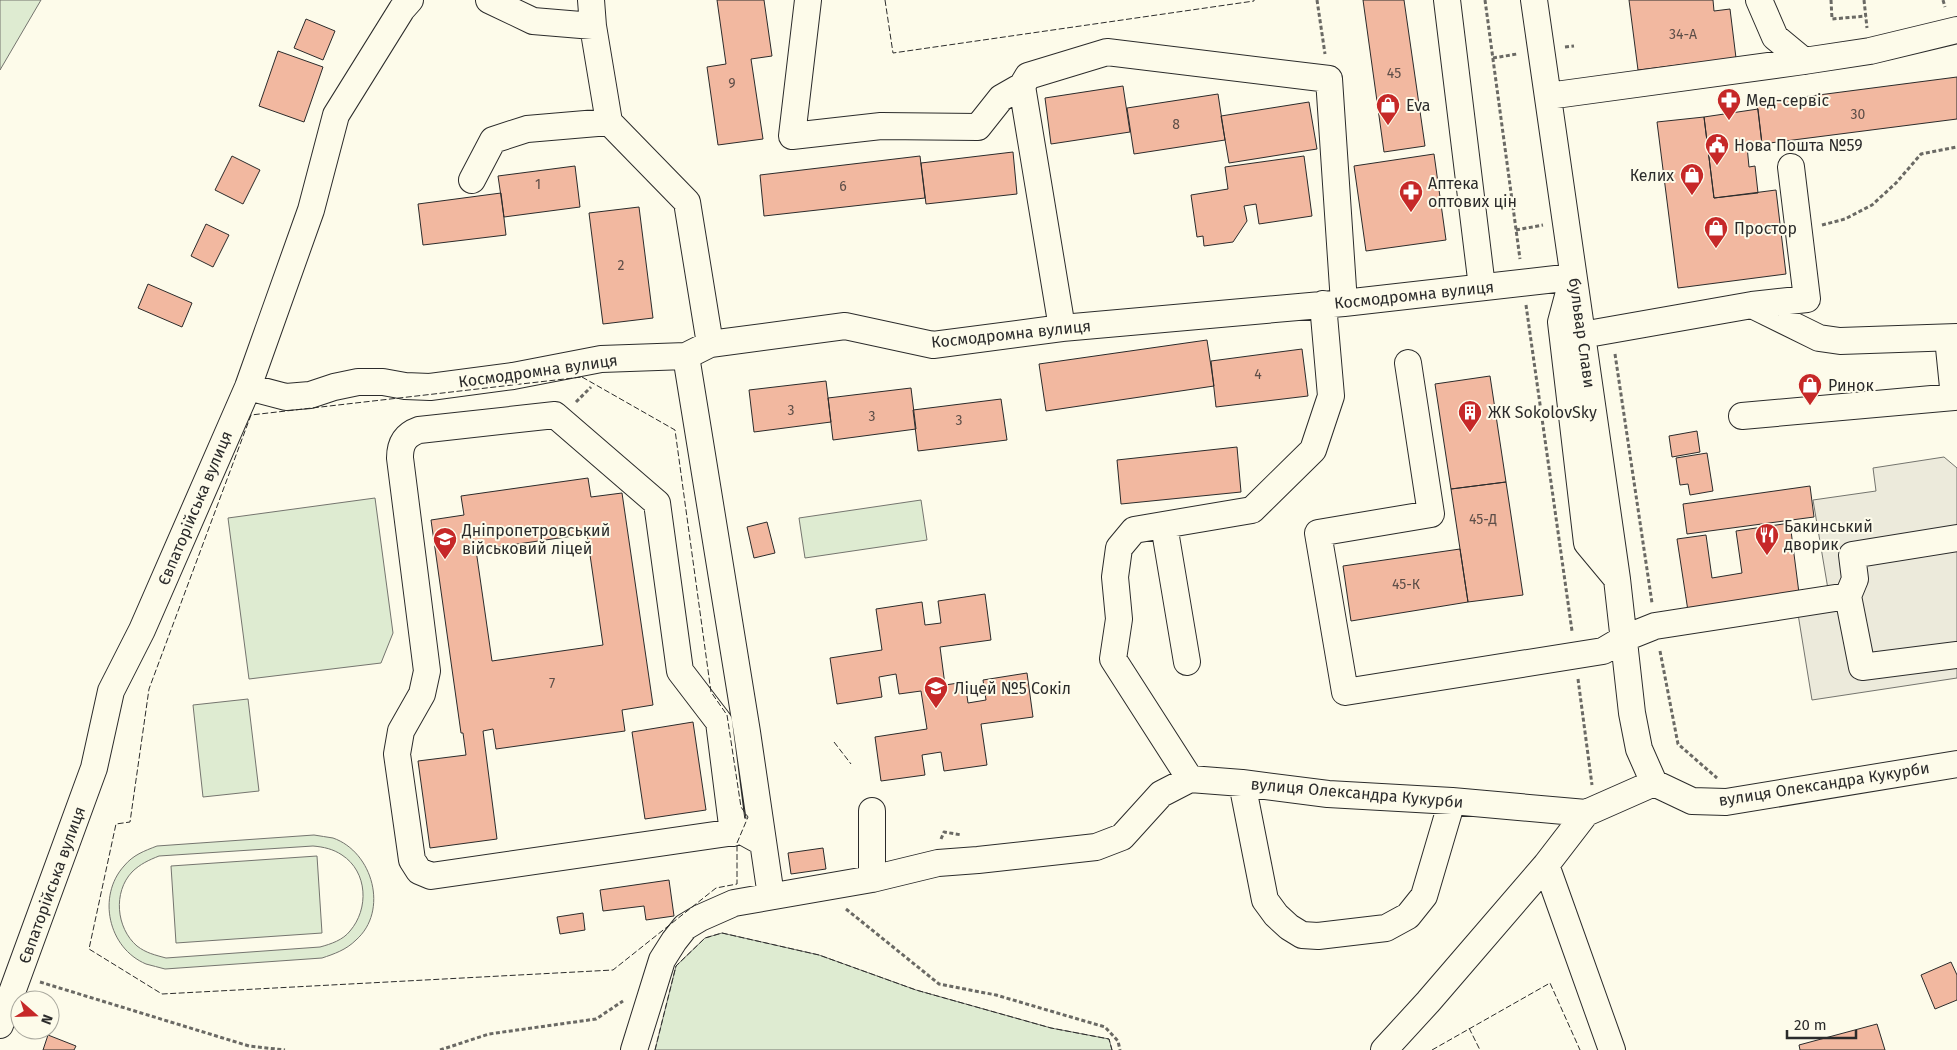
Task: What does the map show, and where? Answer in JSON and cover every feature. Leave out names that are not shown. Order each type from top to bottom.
[{"type":"street","name":"Євпаторійська вулиця","points":[[0,1025],[94,768],[111,692],[142,630],[248,387],[311,210],[336,116],[402,9],[410,0]]},
{"type":"street","points":[[489,0],[532,21],[593,26]]},
{"type":"street","points":[[591,0],[593,26],[609,122],[687,202],[710,344]]},
{"type":"street","points":[[634,1050],[662,960],[685,927],[700,918],[734,903],[872,878],[938,863],[1096,847],[1122,838],[1161,794],[1190,779],[1113,660],[1119,619],[1115,578],[1119,548],[1134,530],[1252,510],[1313,450],[1332,396],[1334,304],[1329,79],[1107,52],[1028,76],[1022,86],[1001,98],[978,127],[881,126],[792,136],[808,0]]},
{"type":"street","points":[[1447,0],[1482,288]]},
{"type":"street","name":"бульвар Слави","points":[[1534,0],[1617,579],[1632,713],[1639,749],[1654,783]]},
{"type":"street","points":[[1759,0],[1775,37],[1804,61]]},
{"type":"street","points":[[1548,96],[1870,51],[1951,20]]},
{"type":"street","points":[[1022,86],[1062,328]]},
{"type":"street","points":[[472,180],[492,140],[527,129],[609,122]]},
{"type":"street","points":[[1582,335],[1752,306],[1807,299],[1791,168]]},
{"type":"street","name":"Космодромна вулиця","points":[[248,387],[286,397],[310,395],[358,382],[383,382],[405,386],[430,387],[513,376],[598,371],[686,356],[710,344],[844,326],[933,345],[1062,328],[1334,304],[1573,278]]},
{"type":"street","points":[[1573,278],[1561,322],[1587,543],[1617,579]]},
{"type":"street","points":[[1742,416],[1954,397],[1952,338],[1840,341],[1819,338],[1752,306]]},
{"type":"street","points":[[686,356],[747,732],[771,896]]},
{"type":"street","points":[[1408,363],[1431,514],[1318,533],[1345,692],[1603,651],[1625,638],[1655,626],[1848,596]]},
{"type":"street","points":[[733,832],[719,722],[680,671],[657,502],[555,415],[419,430],[410,434],[400,448],[400,458],[427,671],[422,694],[401,731],[397,754],[412,860],[418,872],[431,876],[733,832],[742,832],[762,842]]},
{"type":"street","points":[[1164,525],[1187,662]]},
{"type":"street","points":[[1957,538],[1852,555],[1855,579],[1848,596],[1862,667],[1957,655]]},
{"type":"street","name":"вулиця Олександра Кукурби","points":[[1190,779],[1242,783],[1328,794],[1591,811],[1654,783],[1692,801],[1726,802],[1957,764]]},
{"type":"street","points":[[1242,783],[1265,900],[1289,928],[1302,935],[1318,936],[1386,928],[1408,916],[1424,896],[1452,801]]},
{"type":"street","points":[[872,811],[872,878]]},
{"type":"street","points":[[1384,1050],[1428,1002],[1591,811]]},
{"type":"street","points":[[1546,865],[1612,1050]]},
{"type":"path","points":[[1317,0],[1329,79]]},
{"type":"path","points":[[1485,0],[1575,656],[1591,811]]},
{"type":"path","points":[[1831,0],[1832,19],[1866,16]]},
{"type":"path","points":[[1864,0],[1867,21]]},
{"type":"path","points":[[1944,0],[1951,20]]},
{"type":"path","points":[[1515,45],[1518,64]]},
{"type":"path","points":[[1799,231],[1845,219],[1872,205],[1896,183],[1921,154],[1957,147]]},
{"type":"path","points":[[1542,216],[1546,234]]},
{"type":"path","points":[[1611,329],[1655,626],[1678,744],[1719,779]]},
{"type":"path","points":[[819,888],[939,984],[996,995],[1105,1027],[1118,1041],[1120,1050]]},
{"type":"path","points":[[18,975],[250,1046],[285,1050]]},
{"type":"path","points":[[440,1050],[489,1034],[596,1019],[655,979]]},
{"type":"green space","points":[[0,0],[41,0],[0,70]]},
{"type":"green space","points":[[375,498],[393,633],[381,663],[249,679],[228,518]]},
{"type":"green space","points":[[921,500],[927,540],[805,558],[799,518]]},
{"type":"green space","points":[[248,699],[259,791],[203,797],[193,705]]},
{"type":"green space","points":[[314,835],[333,838],[347,845],[367,869],[372,883],[374,899],[372,914],[366,928],[356,940],[340,951],[322,958],[165,969],[146,964],[133,956],[115,934],[109,906],[116,878],[127,862],[135,856],[157,846]],"holes":[[[313,846],[335,851],[351,862],[357,871],[363,891],[363,902],[356,922],[347,934],[332,943],[320,947],[166,958],[151,954],[137,946],[125,930],[120,910],[122,889],[132,872],[141,864],[152,859],[159,856]]]},
{"type":"green space","points":[[317,856],[322,933],[176,943],[171,866]]},
{"type":"green space","points":[[722,933],[819,955],[916,990],[1051,1028],[1109,1039],[1112,1050],[655,1050],[676,966],[705,938]]},
{"type":"shaded area","points":[[1944,457],[1957,468],[1957,678],[1812,700],[1798,614],[1831,607],[1813,500],[1876,491],[1873,468]]},
{"type":"building","points":[[717,0],[764,0],[772,56],[751,59],[763,139],[718,145],[707,67],[726,64]]},
{"type":"building","points":[[1363,0],[1404,0],[1425,146],[1384,152]]},
{"type":"building","points":[[1629,0],[1713,0],[1714,11],[1730,9],[1736,58],[1638,70]]},
{"type":"building","points":[[306,19],[335,31],[323,60],[294,48]]},
{"type":"building","points":[[278,51],[323,67],[304,122],[259,106]]},
{"type":"building","points":[[1957,77],[1957,119],[1762,144],[1757,103]]},
{"type":"building","points":[[1123,86],[1130,132],[1051,144],[1045,98]]},
{"type":"building","points":[[1218,94],[1225,140],[1134,154],[1127,108]]},
{"type":"building","points":[[1309,102],[1317,149],[1229,163],[1221,116]]},
{"type":"building","points":[[1758,109],[1762,144],[1747,146],[1749,167],[1755,166],[1758,193],[1714,198],[1704,117]]},
{"type":"building","points":[[1704,117],[1714,198],[1776,190],[1786,274],[1678,288],[1657,122]]},
{"type":"building","points":[[1013,152],[1017,194],[926,204],[921,163]]},
{"type":"building","points":[[1434,154],[1446,240],[1366,251],[1354,166]]},
{"type":"building","points":[[232,156],[260,170],[243,204],[215,190]]},
{"type":"building","points":[[920,156],[925,198],[764,216],[760,175]]},
{"type":"building","points":[[1304,156],[1312,216],[1259,224],[1256,204],[1244,206],[1247,221],[1233,242],[1204,246],[1203,236],[1197,237],[1191,195],[1228,189],[1225,167]]},
{"type":"building","points":[[575,166],[580,207],[504,217],[498,176]]},
{"type":"building","points":[[501,193],[506,235],[423,245],[418,204]]},
{"type":"building","points":[[639,207],[653,318],[603,324],[589,213]]},
{"type":"building","points":[[206,224],[229,235],[213,267],[191,256]]},
{"type":"building","points":[[148,284],[192,303],[182,327],[138,308]]},
{"type":"building","points":[[1207,340],[1214,386],[1046,411],[1039,364]]},
{"type":"building","points":[[1302,349],[1308,396],[1216,407],[1211,361]]},
{"type":"building","name":"ЖК SokolovSky","points":[[1490,376],[1506,482],[1451,489],[1435,384]]},
{"type":"building","points":[[826,381],[831,422],[754,432],[749,390]]},
{"type":"building","points":[[911,388],[916,429],[833,440],[828,398]]},
{"type":"building","points":[[1001,399],[1007,440],[918,451],[913,410]]},
{"type":"building","points":[[1697,431],[1700,452],[1672,457],[1669,436]]},
{"type":"building","points":[[1237,447],[1241,492],[1121,504],[1117,460]]},
{"type":"building","points":[[1707,453],[1713,491],[1690,495],[1688,484],[1680,485],[1676,458]]},
{"type":"building","points":[[588,478],[591,497],[622,493],[653,705],[622,710],[625,731],[496,749],[493,729],[483,731],[497,839],[430,848],[418,761],[466,755],[463,733],[461,733],[431,520],[464,515],[461,496]],"holes":[[[587,534],[603,645],[492,661],[476,550]]]},
{"type":"building","points":[[1506,482],[1523,595],[1468,602],[1451,489]]},
{"type":"building","points":[[1810,486],[1814,517],[1687,534],[1683,504]]},
{"type":"building","points":[[767,522],[775,553],[754,558],[747,527]]},
{"type":"building","name":"Бакинський дворик","points":[[1790,523],[1799,593],[1688,611],[1677,539],[1706,535],[1712,578],[1742,573],[1736,531]]},
{"type":"building","points":[[1460,549],[1468,602],[1351,621],[1343,566]]},
{"type":"building","points":[[985,594],[991,640],[940,647],[945,685],[965,682],[968,703],[986,700],[983,680],[1027,673],[1033,717],[981,724],[987,765],[944,771],[941,752],[922,755],[925,775],[881,781],[875,737],[927,729],[921,691],[899,694],[896,674],[879,677],[882,697],[837,704],[830,658],[882,650],[876,609],[922,602],[925,625],[941,623],[938,601]]},
{"type":"building","points":[[693,722],[706,810],[645,819],[632,732]]},
{"type":"building","points":[[823,848],[826,869],[791,874],[788,853]]},
{"type":"building","points":[[669,880],[674,916],[646,920],[644,906],[603,911],[600,890]]},
{"type":"building","points":[[583,913],[585,930],[560,934],[557,917]]},
{"type":"building","points":[[1951,962],[1957,975],[1957,1000],[1935,1009],[1921,975]]},
{"type":"building","points":[[1877,1024],[1885,1050],[1800,1050],[1799,1045]]},
{"type":"building","points":[[46,1040],[60,1040],[76,1046],[74,1050],[43,1050]]},
{"type":"fence","points":[[885,0],[893,53],[1254,0]]},
{"type":"fence","points":[[582,377],[675,430],[711,692],[727,715],[741,807],[748,817],[737,843],[737,884],[716,888],[613,970],[162,994],[89,949],[116,824],[130,822],[149,689],[251,415],[582,377]]},
{"type":"fence","points":[[834,742],[851,764]]},
{"type":"fence","points":[[655,1050],[676,966],[705,938],[722,933],[819,955],[916,990],[1051,1028],[1109,1039],[1112,1050]]},
{"type":"fence","points":[[1432,1050],[1550,983],[1580,1050]]},
{"type":"fence","points":[[1469,1028],[1480,1050]]},
{"type":"place","name":"Мед-сервіс","points":[[1729,121]]},
{"type":"place","name":"Eva","points":[[1388,126]]},
{"type":"place","name":"Нова Пошта №59","points":[[1717,166]]},
{"type":"place","name":"Келих","points":[[1692,196]]},
{"type":"place","name":"Аптека оптових цін","points":[[1411,213]]},
{"type":"place","name":"Простор","points":[[1716,249]]},
{"type":"place","name":"Ринок","points":[[1810,406]]},
{"type":"place","name":"ЖК SokolovSky","points":[[1470,433]]},
{"type":"place","name":"Бакинський дворик","points":[[1767,556]]},
{"type":"place","name":"Дніпропетровський військовий ліцей","points":[[445,560]]},
{"type":"place","name":"Ліцей №5 Сокіл","points":[[936,709]]}]
